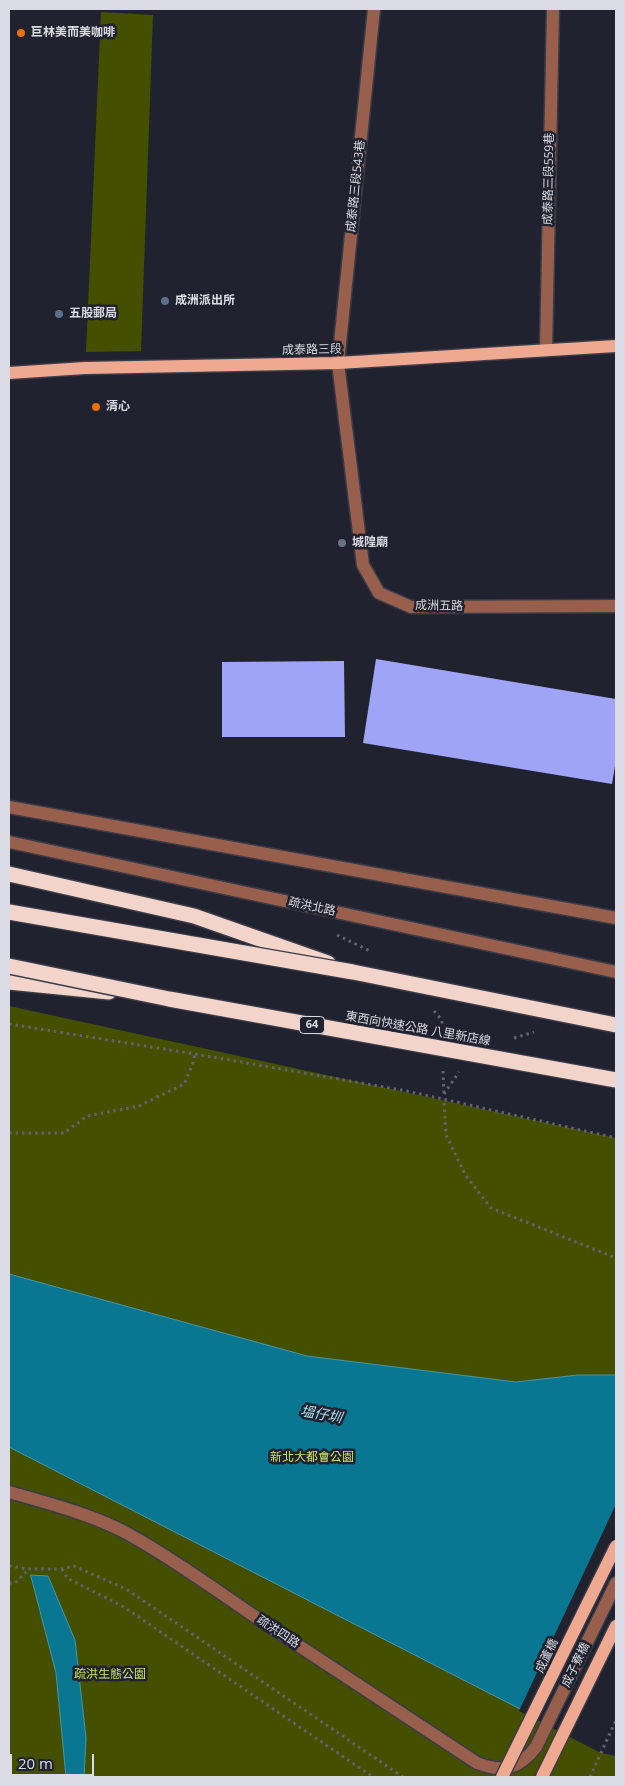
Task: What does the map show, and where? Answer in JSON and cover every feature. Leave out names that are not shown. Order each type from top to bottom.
[{"type":"highway","points":[[9,874],[194,916],[353,972]]},
{"type":"highway","points":[[9,912],[353,972],[616,1025]]},
{"type":"highway","name":"東西向快速公路 八里新店線","points":[[9,966],[170,999],[616,1080]]},
{"type":"highway","points":[[9,982],[170,999]]},
{"type":"main road","name":"成泰路三段","points":[[9,373],[85,368],[338,363],[616,346]]},
{"type":"main road","name":"成蘆橋","points":[[502,1777],[616,1546]]},
{"type":"main road","points":[[542,1777],[616,1626]]},
{"type":"street","name":"成泰路三段543巷","points":[[338,363],[374,9]]},
{"type":"street","name":"成泰路三段559巷","points":[[546,350],[553,9]]},
{"type":"street","name":"成洲五路","points":[[338,363],[363,565],[379,593],[412,607],[616,606]]},
{"type":"street","points":[[9,807],[616,918]]},
{"type":"street","name":"疏洪北路","points":[[9,842],[616,972]]},
{"type":"street","name":"疏洪四路","points":[[9,1492],[90,1518],[128,1534],[176,1562],[222,1595],[477,1763],[500,1769],[511,1767],[529,1756],[536,1747]]},
{"type":"street","name":"成子寮橋","points":[[536,1747],[616,1583]]},
{"type":"path","points":[[9,1024],[407,1091],[616,1138]]},
{"type":"path","points":[[9,1133],[64,1133],[87,1116],[139,1106],[184,1084],[195,1054]]},
{"type":"path","points":[[444,1103],[446,1135],[466,1176],[491,1208],[616,1258]]},
{"type":"path","points":[[9,1566],[28,1570],[62,1569],[74,1566],[126,1589],[403,1777]]},
{"type":"path","points":[[62,1569],[67,1578],[124,1607],[374,1777]]},
{"type":"path","points":[[9,1583],[15,1583],[28,1570]]},
{"type":"path","points":[[590,1777],[616,1720]]},
{"type":"green space","points":[[101,12],[153,15],[141,351],[86,352]]},
{"type":"green space","name":"新北大都會公園","points":[[9,1006],[616,1138],[616,1777],[9,1777]]},
{"type":"water","name":"塭仔圳","points":[[9,1274],[307,1356],[516,1382],[578,1375],[616,1375],[616,1754],[602,1751],[9,1447]]},
{"type":"water","points":[[31,1575],[48,1576],[75,1640],[86,1738],[84,1777],[66,1777],[56,1673]]},
{"type":"pier","points":[[616,1504],[616,1756],[601,1753],[519,1711]]},
{"type":"building","points":[[376,659],[616,699],[616,760],[612,784],[363,743]]},
{"type":"building","points":[[344,661],[345,737],[222,737],[222,662]]},
{"type":"place","name":"巨林美而美咖啡","points":[[21,33]]},
{"type":"place","name":"成洲派出所","points":[[165,301]]},
{"type":"place","name":"五股郵局","points":[[59,314]]},
{"type":"place","name":"清心","points":[[96,407]]},
{"type":"place","name":"城隍廟","points":[[342,543]]},
{"type":"park label","name":"疏洪生態公園","points":[[110,1675]]}]
